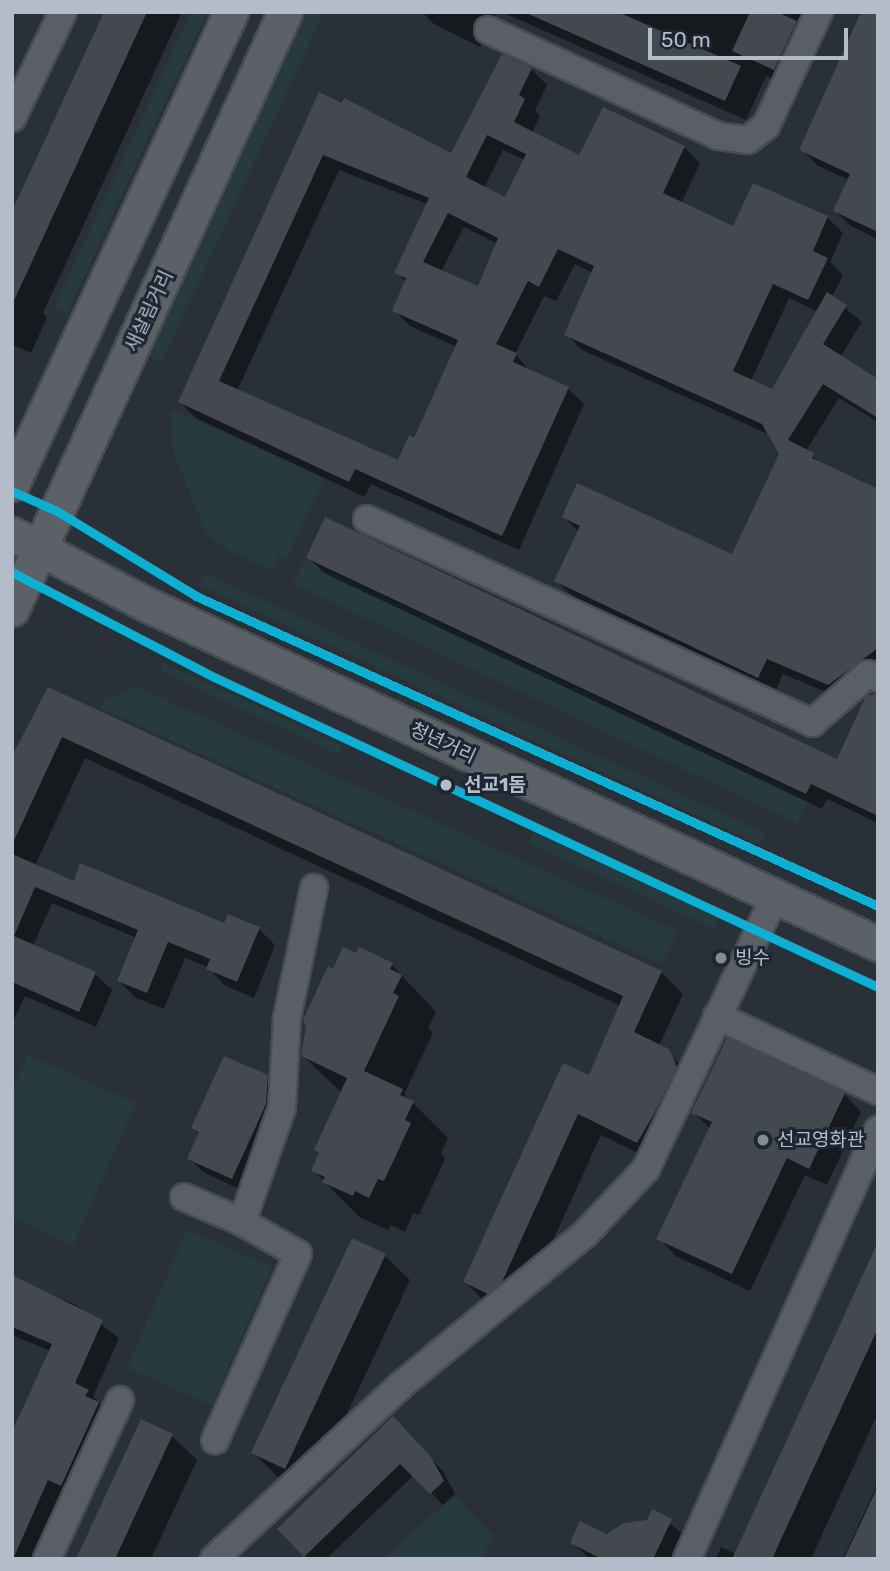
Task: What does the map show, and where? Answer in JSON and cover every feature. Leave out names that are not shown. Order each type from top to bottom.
[{"type":"main road","points":[[12,484],[231,12]]},
{"type":"main road","name":"새살림거리","points":[[12,609],[26,541],[285,12]]},
{"type":"main road","name":"청년거리","points":[[26,541],[160,611],[878,944]]},
{"type":"street","points":[[12,118],[63,12]]},
{"type":"street","points":[[488,30],[718,136],[748,140],[766,127],[819,12]]},
{"type":"street","points":[[367,519],[812,723],[868,674],[878,678]]},
{"type":"street","points":[[242,1222],[282,1108],[287,1017],[314,888]]},
{"type":"street","points":[[214,1559],[400,1386],[586,1234],[646,1169],[774,898]]},
{"type":"street","points":[[717,1016],[878,1091]]},
{"type":"street","points":[[687,1559],[876,1138]]},
{"type":"street","points":[[184,1197],[242,1222],[298,1254],[215,1440]]},
{"type":"street","points":[[47,1559],[120,1400]]},
{"type":"green space","points":[[191,12],[207,12],[67,314],[54,308]]},
{"type":"green space","points":[[300,12],[324,12],[161,363],[142,354]]},
{"type":"green space","points":[[171,409],[324,478],[286,560],[278,556],[272,571],[228,550],[206,533],[173,451]]},
{"type":"green space","points":[[305,559],[809,798],[797,823],[293,584]]},
{"type":"green space","points":[[205,573],[765,833],[760,845],[199,585]]},
{"type":"green space","points":[[164,663],[343,746],[339,755],[160,671]]},
{"type":"green space","points":[[135,686],[678,931],[662,964],[100,708],[104,701]]},
{"type":"green space","points":[[534,833],[719,918],[714,929],[529,843]]},
{"type":"green space","points":[[28,1055],[136,1103],[73,1245],[12,1218],[12,1091]]},
{"type":"green space","points":[[187,1230],[272,1267],[212,1405],[127,1368]]},
{"type":"green space","points":[[454,1495],[493,1536],[482,1559],[384,1559]]},
{"type":"building","points":[[104,12],[147,12],[12,305],[12,211]]},
{"type":"building","points":[[524,12],[618,12],[741,66],[725,101]]},
{"type":"building","points":[[750,12],[777,12],[797,21],[774,70],[732,51]]},
{"type":"building","points":[[861,12],[878,12],[878,232],[833,211],[850,174],[799,150]]},
{"type":"building","points":[[502,54],[532,68],[519,95],[525,99],[514,122],[579,155],[603,107],[685,146],[663,193],[733,226],[753,183],[828,216],[813,251],[828,258],[808,300],[773,284],[733,371],[772,389],[827,292],[847,305],[823,344],[878,379],[878,418],[823,384],[788,440],[814,453],[812,458],[878,489],[878,648],[828,685],[767,659],[758,678],[554,581],[580,526],[562,517],[577,483],[732,554],[779,454],[762,424],[564,335],[594,266],[558,249],[539,287],[528,281],[496,344],[517,353],[513,362],[569,387],[502,536],[355,469],[349,482],[178,402],[319,92],[342,103],[344,98],[451,153]],"holes":[[[487,135],[526,154],[505,197],[466,177]],[[323,155],[429,198],[394,273],[406,278],[392,311],[458,340],[414,438],[409,435],[398,460],[219,381]],[[448,213],[498,238],[478,286],[423,262]]]},
{"type":"building","points":[[325,517],[837,759],[866,696],[878,693],[878,816],[811,784],[806,794],[306,558]]},
{"type":"building","points":[[48,687],[662,971],[634,1032],[669,1049],[677,1067],[655,1112],[637,1143],[578,1114],[502,1282],[488,1294],[463,1282],[563,1063],[589,1075],[623,996],[62,737],[12,845],[12,756]]},
{"type":"building","points":[[12,854],[74,881],[80,863],[224,923],[228,914],[260,927],[237,982],[206,969],[210,959],[168,942],[147,993],[117,981],[138,930],[35,887],[14,936],[96,972],[79,1012],[12,982]]},
{"type":"building","points":[[343,947],[356,953],[359,947],[393,963],[390,969],[402,975],[393,993],[399,996],[364,1071],[403,1089],[400,1095],[414,1101],[405,1120],[411,1123],[384,1181],[378,1179],[369,1198],[355,1191],[353,1196],[322,1182],[325,1177],[311,1171],[319,1152],[314,1150],[347,1078],[301,1056],[306,1027],[303,1020],[328,966],[333,969]]},
{"type":"building","name":"선교영화관","points":[[727,1038],[845,1093],[809,1169],[787,1158],[732,1274],[656,1239],[712,1122],[691,1113]]},
{"type":"building","points":[[224,1056],[268,1075],[266,1104],[232,1179],[187,1159],[199,1132],[191,1128]]},
{"type":"building","points":[[352,1238],[386,1254],[285,1469],[251,1453]]},
{"type":"building","points":[[878,1242],[878,1328],[772,1559],[732,1559]]},
{"type":"building","points":[[12,1275],[103,1320],[75,1383],[89,1390],[85,1396],[99,1402],[61,1486],[48,1480],[13,1559],[12,1432],[52,1344],[12,1327]]},
{"type":"building","points":[[393,1416],[431,1457],[444,1481],[430,1494],[400,1464],[304,1557],[277,1529]]},
{"type":"building","points":[[141,1419],[173,1434],[115,1559],[76,1559]]},
{"type":"building","points":[[878,1486],[878,1559],[844,1559]]},
{"type":"building","points":[[652,1509],[672,1519],[653,1559],[602,1559],[570,1543],[580,1521],[606,1534],[624,1523],[647,1520]]},
{"type":"transit line","points":[[12,491],[57,511],[196,596],[878,906]]},
{"type":"transit line","points":[[12,572],[214,677],[878,987]]},
{"type":"place","name":"선교1돔","points":[[446,785]]},
{"type":"place","name":"빙수","points":[[721,958]]},
{"type":"place","name":"선교영화관","points":[[763,1140]]}]
